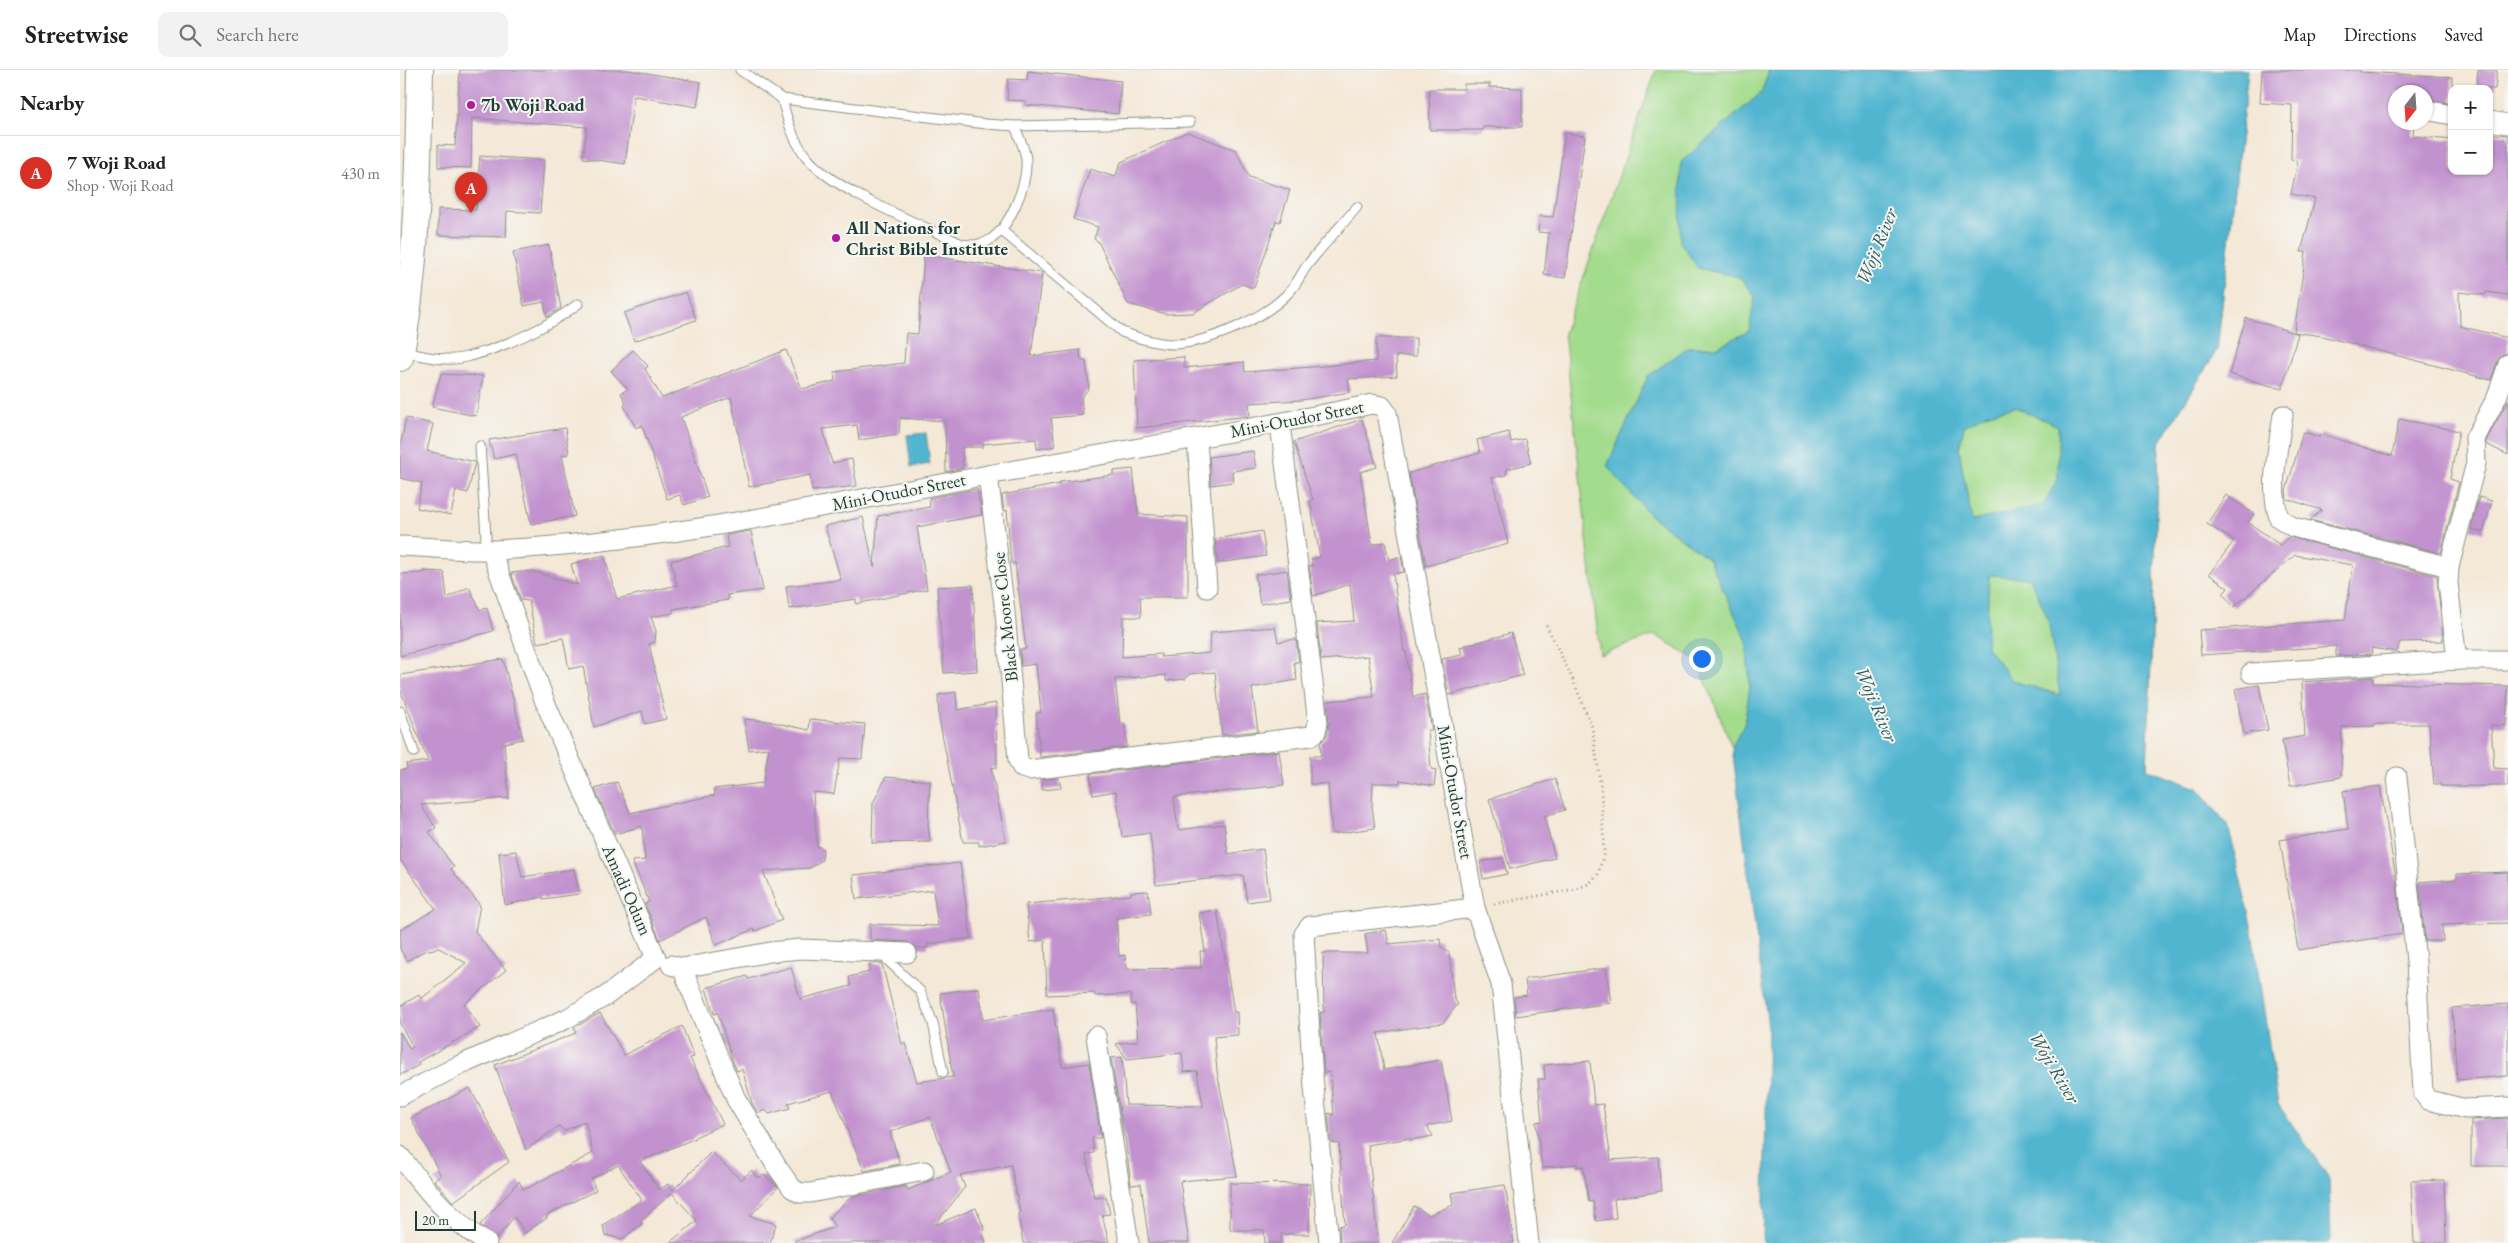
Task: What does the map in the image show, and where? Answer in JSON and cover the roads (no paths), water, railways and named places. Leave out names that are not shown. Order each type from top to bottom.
[{"type":"main road","points":[[401,355],[411,291],[407,254],[420,70]]},
{"type":"street","points":[[2433,111],[2448,114]]},
{"type":"street","points":[[2493,122],[2508,124]]},
{"type":"street","points":[[2457,660],[2448,583],[2448,567],[2476,463],[2475,438],[2497,397],[2508,364]]},
{"type":"street","name":"Mini-Otudor Street","points":[[400,546],[487,550],[601,542],[860,501],[988,475],[1280,424],[1372,404],[1382,406],[1387,413],[1476,908],[1501,984],[1529,1243]]},
{"type":"street","points":[[2283,415],[2274,482],[2275,505],[2280,518],[2293,527],[2448,567]]},
{"type":"street","name":"Black Moore Close","points":[[988,475],[1006,612],[1018,760],[1022,768],[1029,770],[1311,736],[1316,732],[1318,722],[1280,424]]},
{"type":"street","points":[[1197,439],[1207,588]]},
{"type":"street","name":"Amadi Odum","points":[[400,1096],[458,1066],[566,1019],[606,996],[656,958],[545,702],[487,550]]},
{"type":"street","points":[[2251,673],[2457,660],[2508,660]]},
{"type":"street","points":[[2396,778],[2416,961],[2422,1092],[2428,1100],[2466,1109],[2508,1107]]},
{"type":"street","points":[[1329,1243],[1312,1066],[1304,934],[1310,926],[1476,908]]},
{"type":"street","points":[[656,958],[669,965],[682,968],[770,952],[800,949],[907,953]]},
{"type":"street","points":[[682,968],[736,1099],[776,1167],[792,1188],[800,1193],[810,1193],[924,1171]]},
{"type":"street","points":[[1096,1036],[1129,1243]]},
{"type":"street","points":[[400,1156],[447,1212],[472,1234],[487,1243]]},
{"type":"lane","points":[[740,70],[782,99],[1015,126],[1190,122]]},
{"type":"lane","points":[[782,99],[787,123],[805,156],[821,172],[840,185],[962,244],[978,245],[990,240],[1001,230],[1016,207],[1025,174],[1026,158],[1015,126]]},
{"type":"lane","points":[[1001,230],[1122,332],[1146,340],[1172,344],[1190,343],[1222,332],[1265,313],[1291,291],[1308,264],[1356,207]]},
{"type":"lane","points":[[401,355],[460,358],[516,339],[563,315],[578,304]]},
{"type":"lane","points":[[480,446],[487,550]]},
{"type":"lane","points":[[400,711],[414,752]]},
{"type":"lane","points":[[878,952],[920,991],[933,1023],[943,1072]]},
{"type":"water","name":"Woji River","points":[[1769,70],[2248,70],[2217,350],[2159,444],[2147,769],[2197,788],[2228,825],[2251,925],[2278,1104],[2329,1178],[2331,1241],[2329,1243],[1763,1243],[1768,1027],[1732,747],[1744,725],[1750,687],[1746,639],[1709,559],[1650,515],[1607,466],[1648,376],[1688,347],[1718,347],[1749,331],[1755,296],[1739,277],[1698,268],[1680,242],[1681,162],[1762,92]],"holes":[[[2015,407],[2058,426],[2058,479],[2043,505],[1972,521],[1959,450],[1964,426],[1988,413]],[[1989,575],[2030,578],[2048,619],[2060,695],[2013,681],[1986,646]]]},
{"type":"water","points":[[926,433],[930,464],[911,467],[907,435]]},
{"type":"place","name":"7b Woji Road","points":[[471,105]]},
{"type":"place","name":"7 Woji Road","points":[[471,213]]},
{"type":"place","name":"All Nations for Christ Bible Institute","points":[[836,238]]}]
